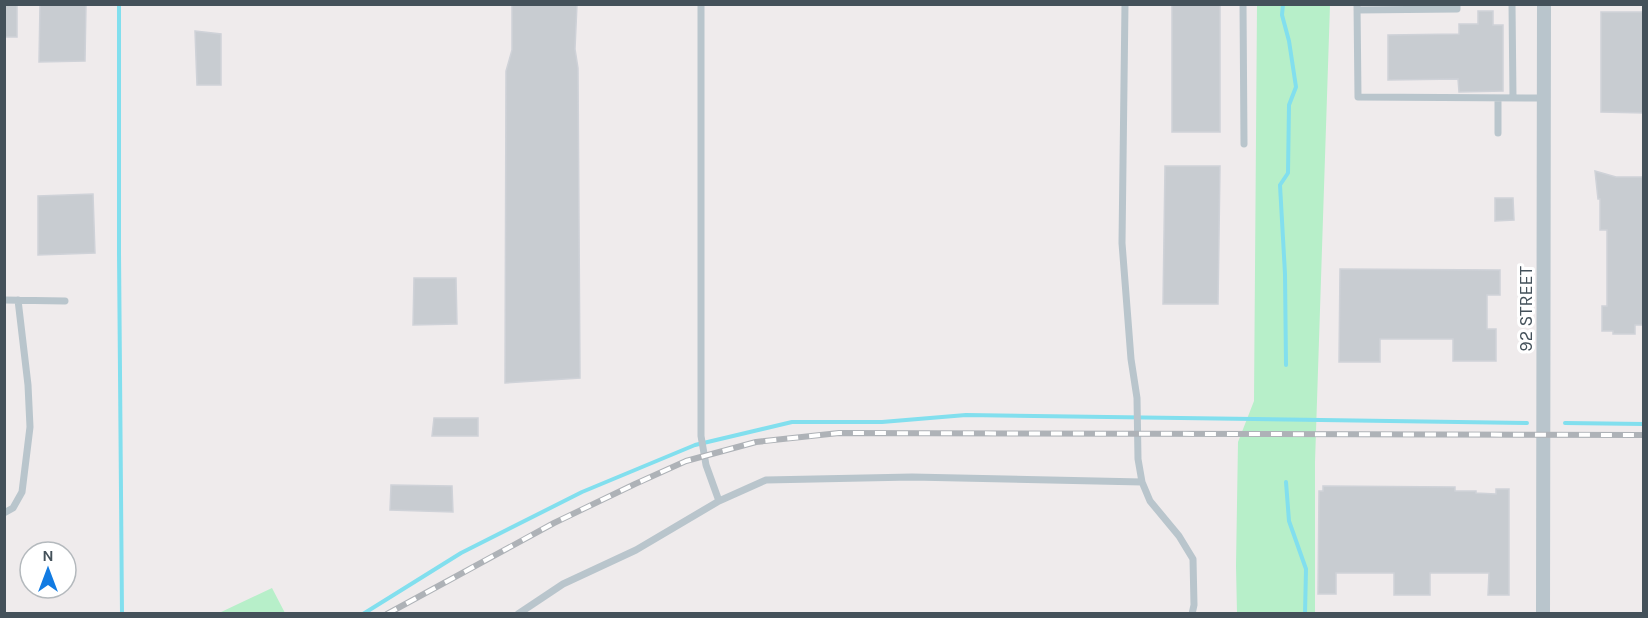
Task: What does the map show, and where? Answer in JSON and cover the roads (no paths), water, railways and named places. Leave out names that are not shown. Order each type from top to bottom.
[{"type":"street","name":"92 STREET","points":[[1543,614],[1544,4]]},
{"type":"lane","points":[[701,4],[701,436],[706,465],[719,501]]},
{"type":"lane","points":[[1125,4],[1122,243],[1131,358],[1137,398],[1138,459],[1142,482],[1150,501],[1179,536],[1193,560],[1194,605],[1192,614]]},
{"type":"lane","points":[[1243,4],[1244,144]]},
{"type":"lane","points":[[1457,4],[1457,9],[1357,7],[1358,97],[1545,98]]},
{"type":"lane","points":[[1512,4],[1513,98]]},
{"type":"lane","points":[[1498,98],[1498,133]]},
{"type":"lane","points":[[4,300],[65,301]]},
{"type":"lane","points":[[4,513],[13,508],[22,492],[30,427],[28,385],[18,300]]},
{"type":"lane","points":[[518,614],[563,584],[636,550],[719,501],[766,480],[912,477],[1142,482]]},
{"type":"waterway","points":[[119,4],[122,614]]},
{"type":"waterway","points":[[1283,4],[1282,15],[1289,41],[1296,87],[1289,105],[1288,173],[1280,185],[1285,274],[1286,365]]},
{"type":"waterway","points":[[363,614],[461,553],[582,492],[695,445],[792,422],[882,422],[966,415],[1527,423]]},
{"type":"waterway","points":[[1565,423],[1644,424]]},
{"type":"waterway","points":[[1286,482],[1289,521],[1306,569],[1305,614]]},
{"type":"railway","points":[[387,614],[554,523],[635,484],[686,461],[756,442],[839,433],[1644,435]]}]
